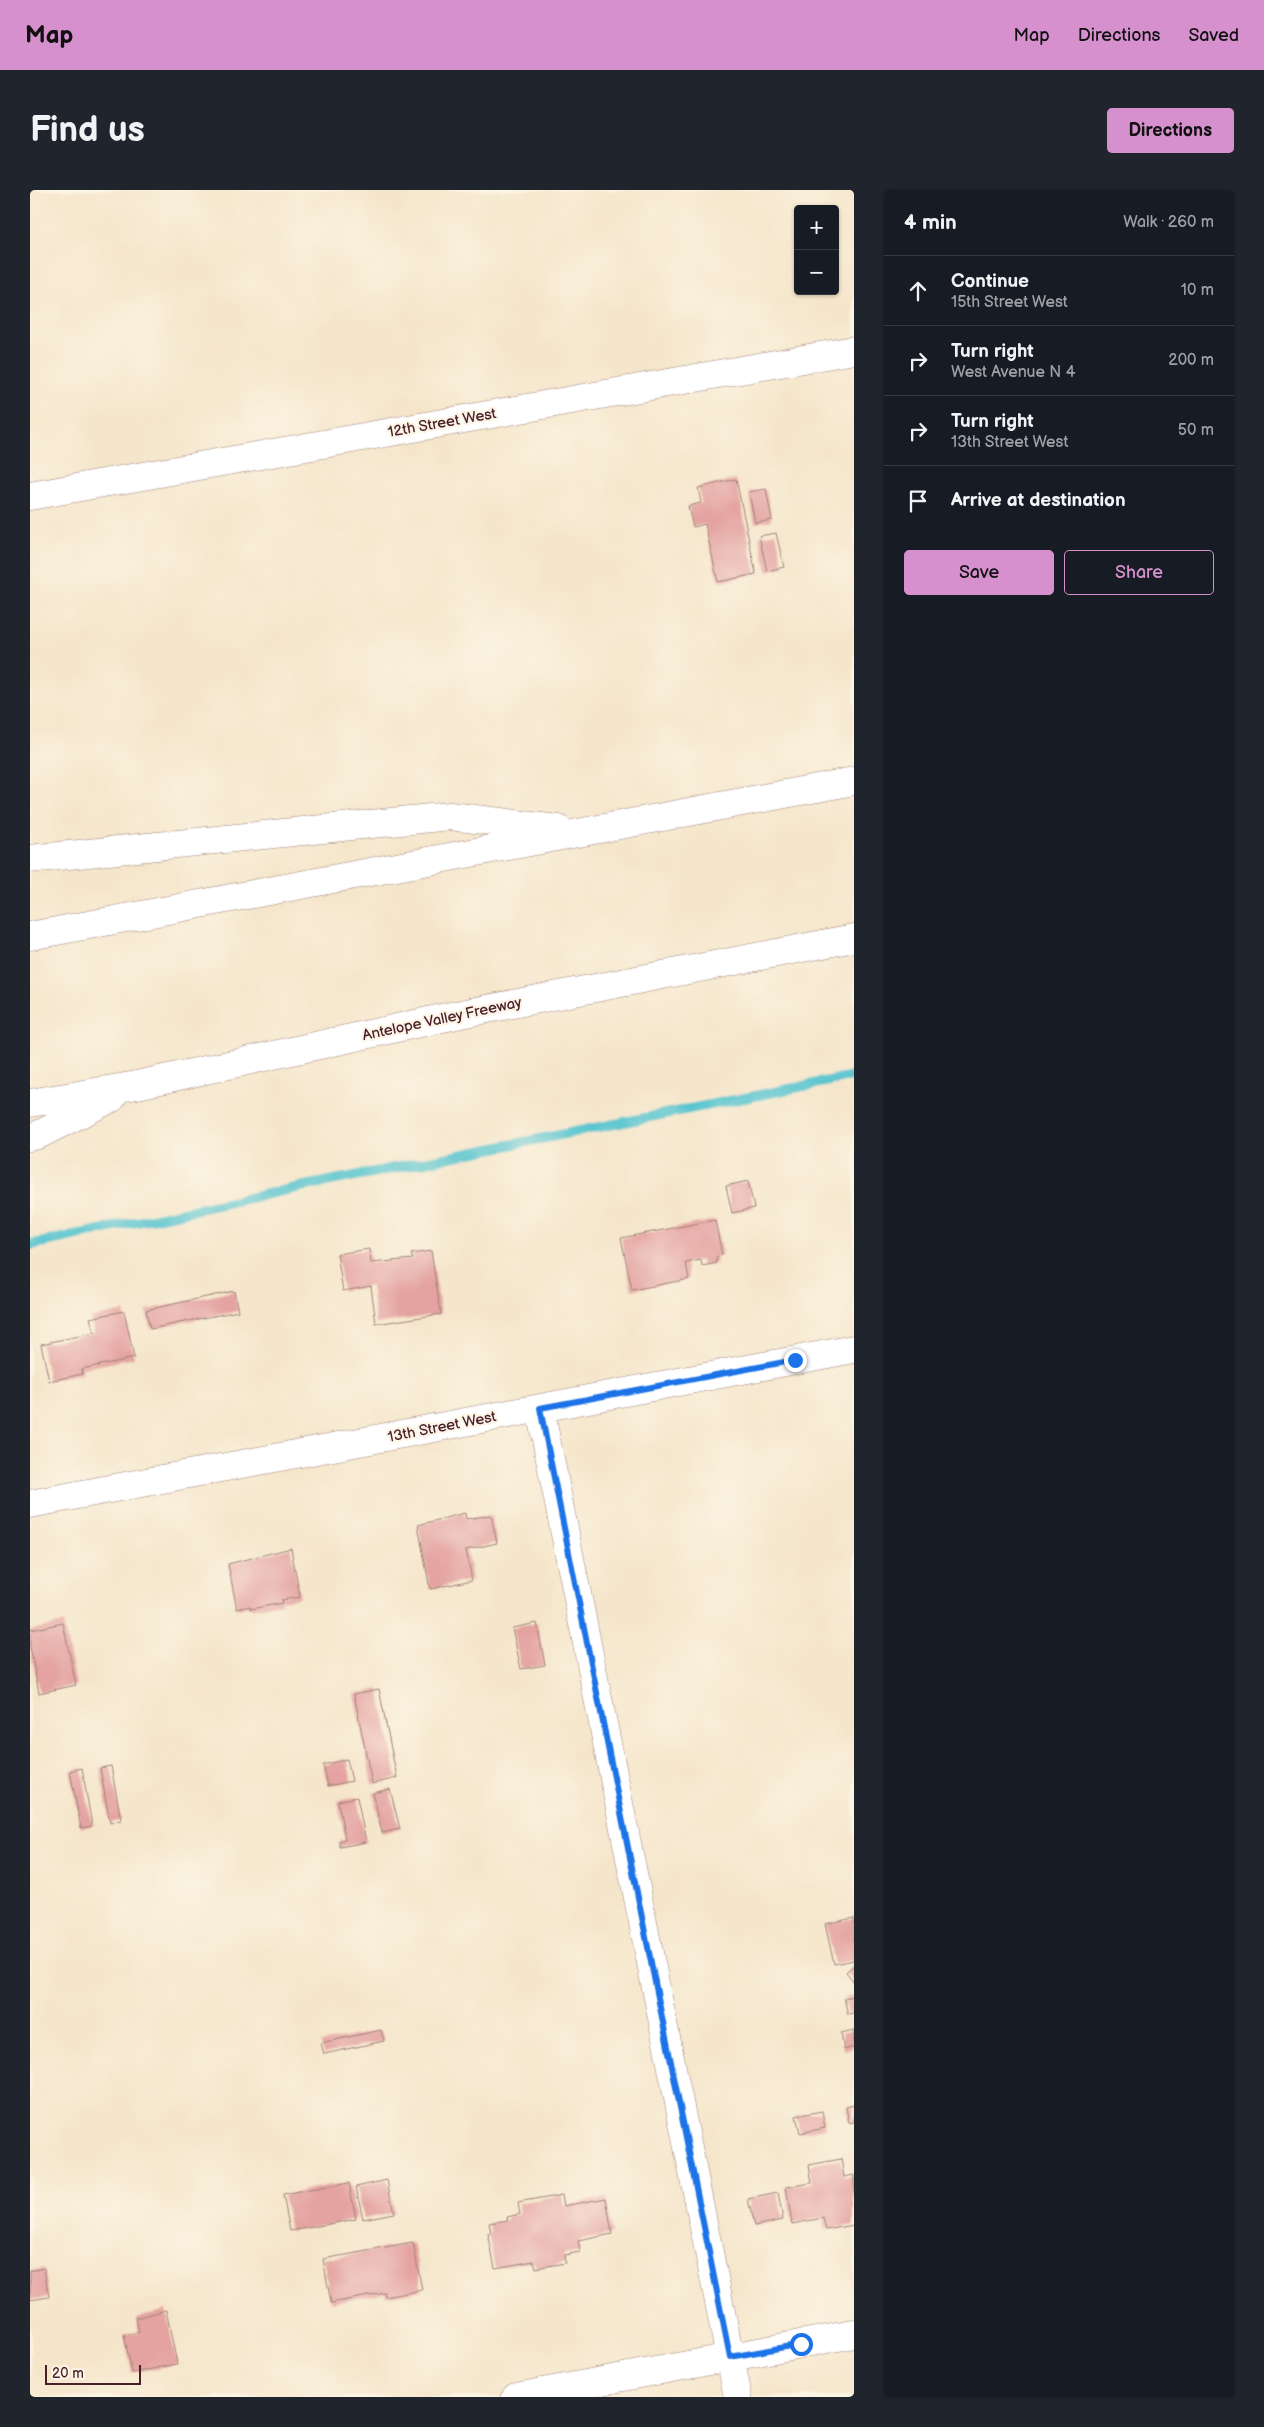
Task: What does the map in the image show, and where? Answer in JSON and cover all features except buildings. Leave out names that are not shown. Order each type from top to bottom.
[{"type":"main road","name":"12th Street West","points":[[30,496],[854,350]]},
{"type":"main road","points":[[30,936],[854,781]]},
{"type":"main road","points":[[30,859],[450,816],[586,832]]},
{"type":"main road","name":"Antelope Valley Freeway","points":[[30,1103],[138,1085],[456,1015],[854,938]]},
{"type":"main road","points":[[30,1136],[38,1135],[138,1085]]},
{"type":"main road","name":"13th Street West","points":[[30,1504],[854,1349]]},
{"type":"main road","points":[[540,1408],[738,2397]]},
{"type":"main road","points":[[516,2397],[854,2334]]},
{"type":"waterway","points":[[30,1245],[305,1186],[854,1076]]},
{"type":"route","points":[[795,1360],[540,1408],[730,2357],[801,2344]]}]
